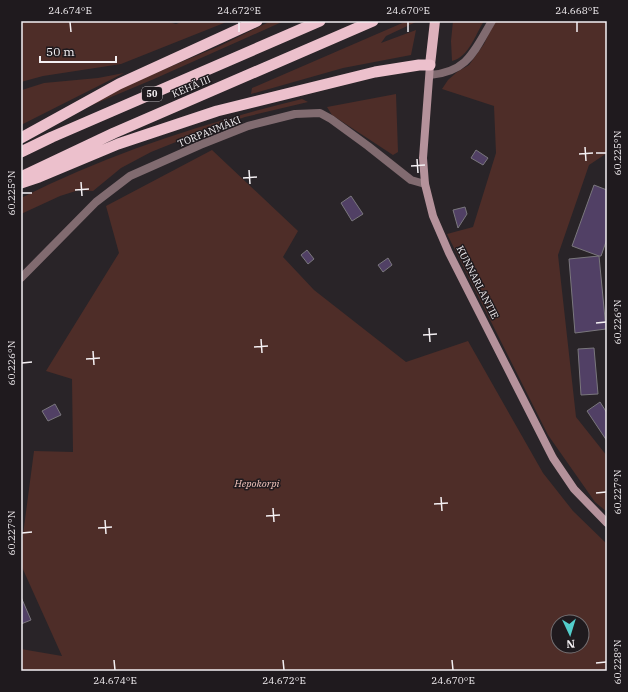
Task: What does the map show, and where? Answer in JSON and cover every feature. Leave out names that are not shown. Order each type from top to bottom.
[{"type":"highway","points":[[21,138],[119,84],[257,21]]},
{"type":"highway","name":"KEHÄ III","points":[[21,152],[52,137],[320,21]]},
{"type":"highway","name":"KEHÄ III","points":[[21,177],[114,132],[372,21]]},
{"type":"highway","points":[[21,183],[118,144],[217,111],[375,72],[419,65],[430,70]]},
{"type":"main road","name":"KUNNARLANTIE","points":[[435,21],[423,158],[425,184],[433,216],[449,253],[553,458],[574,489],[607,523]]},
{"type":"street","points":[[430,70],[444,74],[463,64],[473,54],[492,21]]},
{"type":"street","name":"TORPANMÄKI","points":[[21,278],[96,202],[130,176],[200,145],[248,126],[295,114],[320,113],[331,119],[368,146],[407,178],[425,184]]},
{"type":"green space","points":[[21,21],[165,21],[176,24],[184,21],[229,21],[121,64],[43,76],[21,82]]},
{"type":"green space","points":[[271,21],[284,21],[154,79],[73,113],[136,81],[222,45]]},
{"type":"green space","points":[[407,21],[418,21],[386,36],[381,43],[416,30],[411,55],[343,68],[251,94],[252,88]]},
{"type":"green space","points":[[453,21],[484,21],[471,45],[463,55],[452,61],[451,41]]},
{"type":"green space","points":[[495,21],[607,21],[607,153],[589,165],[558,255],[576,417],[607,456],[607,512],[595,502],[548,435],[447,234],[473,227],[496,153],[494,106],[442,89],[448,80],[457,72],[469,65],[484,44]]},
{"type":"green space","points":[[124,73],[21,125],[22,90],[44,83],[98,78]]},
{"type":"green space","points":[[396,94],[398,152],[393,155],[332,115],[327,107]]},
{"type":"green space","points":[[302,99],[308,102],[245,117],[201,132],[151,152],[121,168],[93,191],[79,190],[60,196],[21,214],[21,198],[89,167],[159,140],[230,118]]},
{"type":"green space","name":"Hepokorpi","points":[[212,150],[298,231],[283,257],[314,290],[406,362],[468,341],[543,473],[573,511],[607,544],[607,671],[21,671],[21,649],[62,656],[21,565],[21,550],[34,451],[73,452],[72,379],[46,371],[119,253],[106,206]]},
{"type":"building","points":[[476,150],[488,158],[483,165],[471,158]]},
{"type":"building","points":[[594,185],[607,190],[607,239],[601,256],[572,246]]},
{"type":"building","points":[[351,196],[363,214],[352,221],[341,203]]},
{"type":"building","points":[[465,207],[467,214],[458,228],[453,210]]},
{"type":"building","points":[[307,250],[314,259],[308,264],[301,255]]},
{"type":"building","points":[[599,256],[606,329],[575,333],[569,259]]},
{"type":"building","points":[[388,258],[392,265],[383,272],[378,265]]},
{"type":"building","points":[[594,348],[598,394],[581,395],[578,349]]},
{"type":"building","points":[[600,402],[607,413],[607,441],[587,411]]},
{"type":"building","points":[[55,404],[61,415],[48,421],[42,411]]},
{"type":"building","points":[[21,597],[31,620],[21,624]]}]
